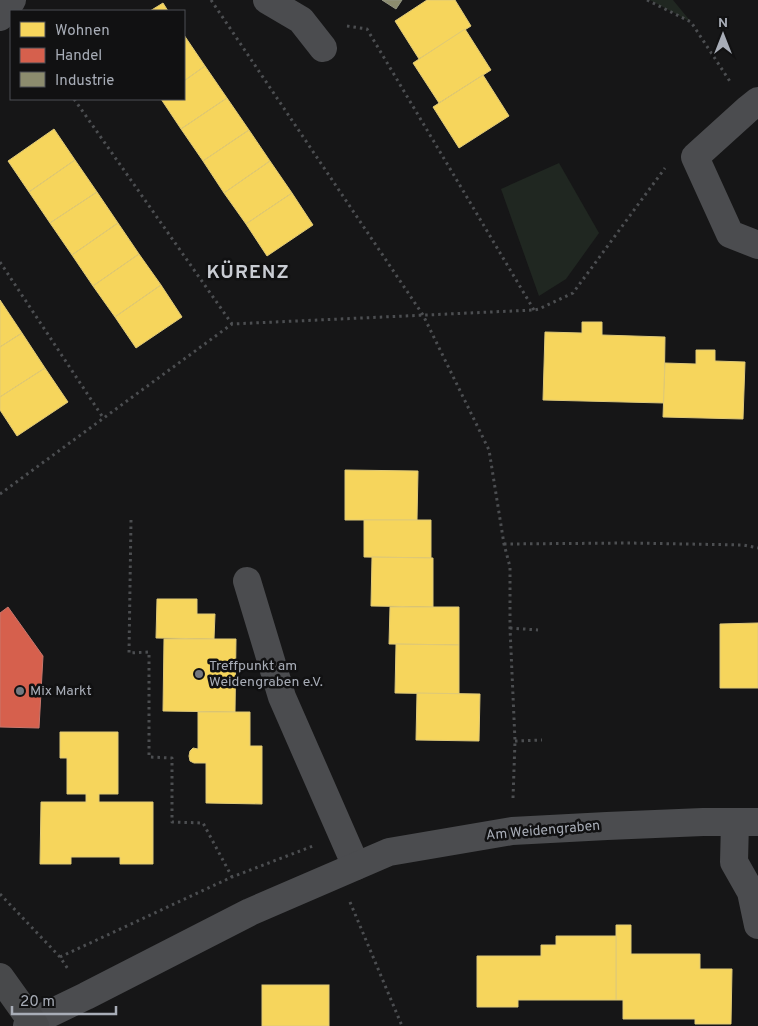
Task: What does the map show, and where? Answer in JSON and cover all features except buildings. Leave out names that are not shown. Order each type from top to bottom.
[{"type":"main road","points":[[0,977],[31,1025]]},
{"type":"street","points":[[0,17],[12,0]]},
{"type":"street","points":[[266,0],[302,20],[323,48]]},
{"type":"street","points":[[753,105],[695,157],[730,234],[758,245]]},
{"type":"street","points":[[247,581],[282,697],[343,834],[347,870]]},
{"type":"street","name":"Am Weidengraben","points":[[31,1025],[250,912],[388,852],[512,831],[746,822],[734,862],[751,892],[758,924]]},
{"type":"path","points":[[211,0],[423,315],[489,450],[504,544],[510,567],[510,628],[515,741],[512,831]]},
{"type":"path","points":[[646,0],[691,22],[753,105]]},
{"type":"path","points":[[302,20],[367,29],[534,310]]},
{"type":"path","points":[[75,100],[232,324]]},
{"type":"path","points":[[0,494],[232,324],[534,310],[573,293],[665,167]]},
{"type":"path","points":[[0,262],[104,419]]},
{"type":"path","points":[[131,520],[129,653],[149,652],[149,757],[172,758],[172,822],[203,823],[232,877]]},
{"type":"path","points":[[504,544],[629,543],[743,545],[758,548]]},
{"type":"path","points":[[510,628],[538,630]]},
{"type":"path","points":[[515,741],[542,740]]},
{"type":"path","points":[[0,894],[60,957],[232,877],[343,834]]},
{"type":"path","points":[[347,870],[402,1026]]},
{"type":"shaded area","points":[[650,0],[673,0],[691,22]]},
{"type":"shaded area","points":[[559,163],[599,233],[566,279],[539,296],[501,189]]},
{"type":"place","name":"Treffpunkt am Weidengraben e.V.","points":[[199,674]]},
{"type":"place","name":"Mix Markt","points":[[20,691]]},
{"type":"district","name":"KÜRENZ","points":[[248,273]]}]
